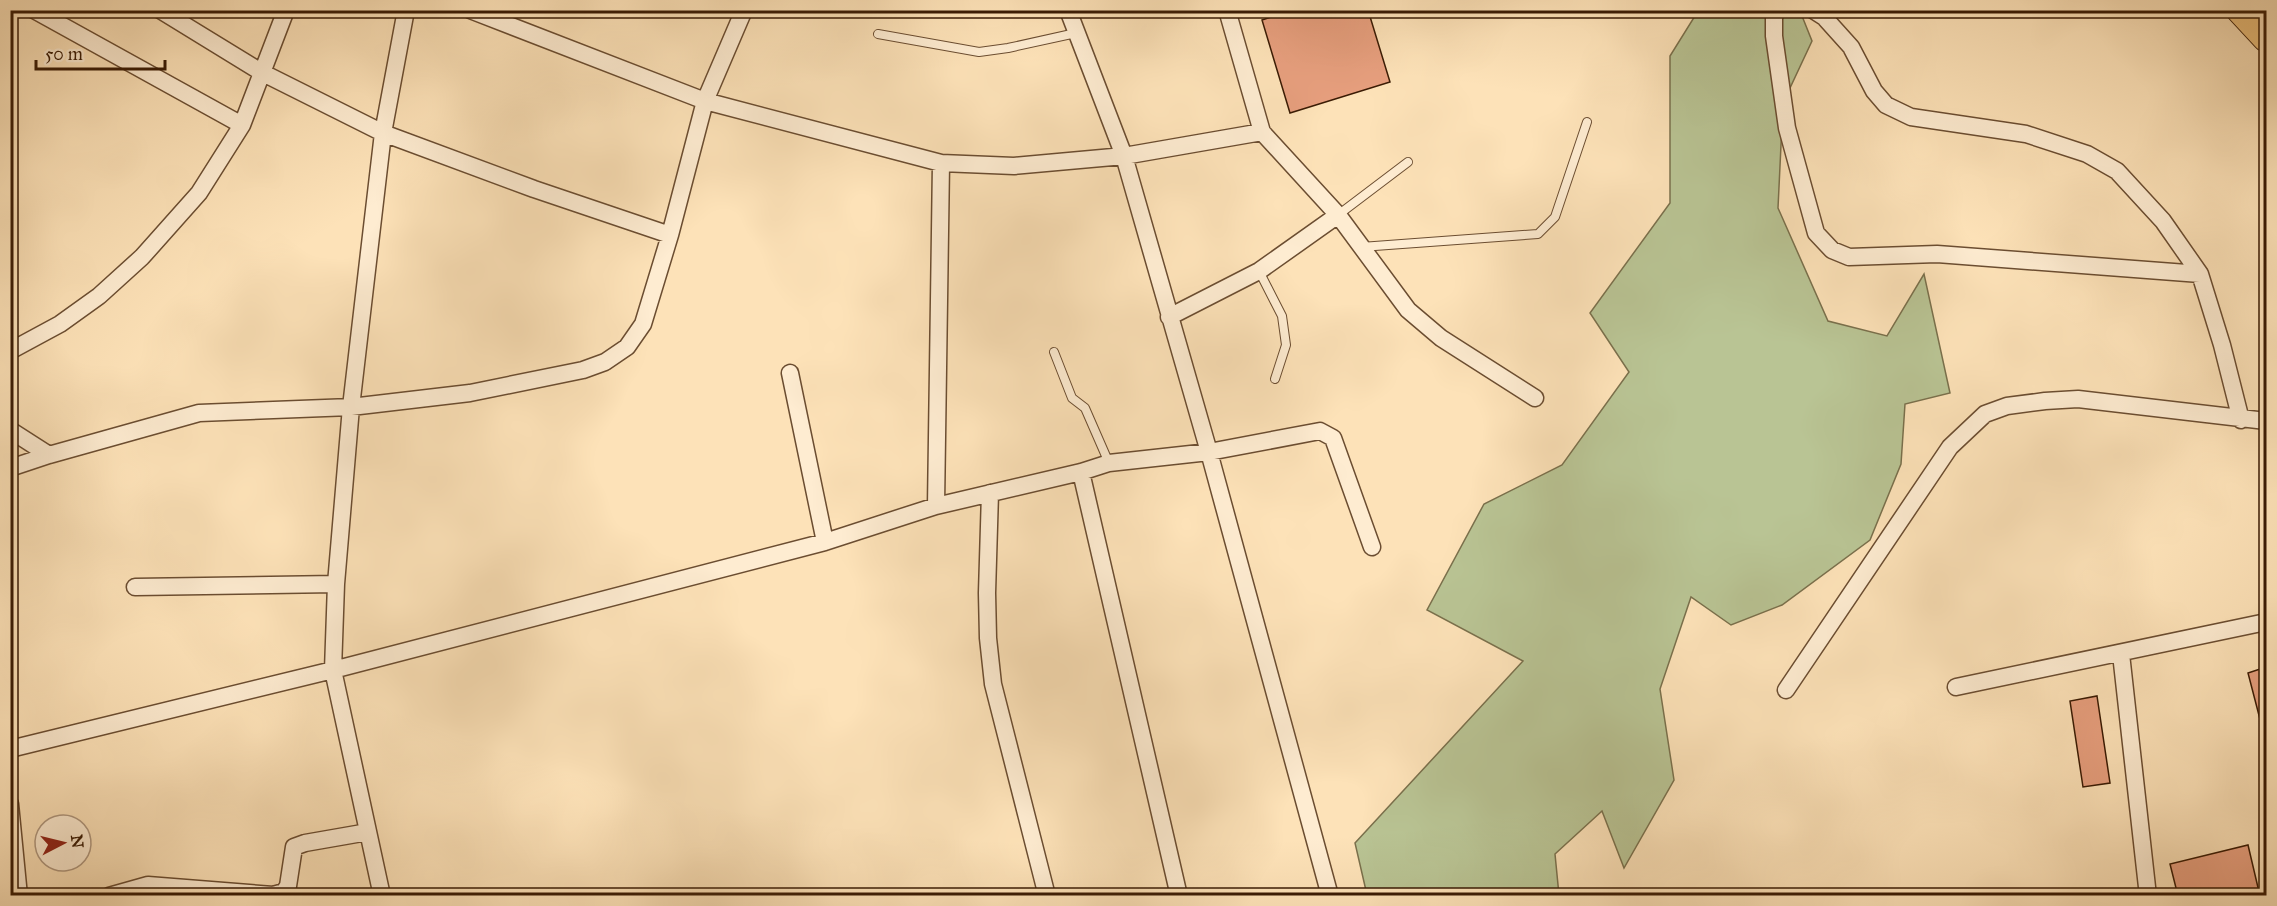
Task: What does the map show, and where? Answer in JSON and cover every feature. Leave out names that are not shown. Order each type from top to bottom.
[{"type":"main road","points":[[2240,10],[2266,38]]},
{"type":"street","points":[[34,10],[242,125]]},
{"type":"street","points":[[160,10],[261,72],[383,133],[534,189],[670,235]]},
{"type":"street","points":[[10,351],[60,324],[99,296],[142,256],[199,193],[242,125],[286,10]]},
{"type":"street","points":[[382,896],[333,670],[336,584],[351,407],[383,133],[406,10]]},
{"type":"street","points":[[470,10],[705,101],[941,163],[1014,165],[1124,156],[1262,132]]},
{"type":"street","points":[[10,468],[199,413],[351,407],[500,388],[583,370],[605,362],[627,347],[643,324],[670,235],[705,101],[744,10]]},
{"type":"street","points":[[1068,10],[1124,156],[1168,317],[1209,452],[1330,896]]},
{"type":"street","points":[[1227,10],[1262,132],[1338,215],[1408,310],[1442,338],[1535,398]]},
{"type":"street","points":[[1778,10],[1774,16],[1774,36],[1786,128],[1816,233],[1832,250],[1849,257],[1937,254],[2200,274]]},
{"type":"street","points":[[1813,10],[1824,17],[1851,47],[1874,91],[1886,105],[1911,117],[2026,134],[2087,154],[2116,171],[2163,221],[2200,274],[2219,335],[2241,420]]},
{"type":"street","points":[[936,506],[941,163]]},
{"type":"street","points":[[1168,317],[1259,271],[1338,215]]},
{"type":"street","points":[[790,374],[825,542]]},
{"type":"street","points":[[1786,690],[1950,447],[1985,414],[2007,406],[2078,399],[2241,420],[2266,421]]},
{"type":"street","points":[[10,430],[49,455]]},
{"type":"street","points":[[10,749],[333,670],[825,542],[936,506],[1082,472],[1109,463],[1209,452],[1320,431],[1333,438],[1372,547]]},
{"type":"street","points":[[1082,472],[1179,896]]},
{"type":"street","points":[[990,493],[987,604],[993,684],[1047,896]]},
{"type":"street","points":[[135,587],[336,584]]},
{"type":"street","points":[[1956,687],[2266,622]]},
{"type":"street","points":[[2121,654],[2148,896]]},
{"type":"street","points":[[10,804],[19,896]]},
{"type":"street","points":[[109,896],[147,885],[273,895],[284,891],[288,885],[294,847],[304,843],[368,832]]},
{"type":"lane","points":[[878,34],[979,52],[1076,33]]},
{"type":"lane","points":[[1361,247],[1538,234],[1555,217],[1587,122]]},
{"type":"lane","points":[[1338,215],[1408,162]]},
{"type":"lane","points":[[1259,271],[1282,316],[1286,345],[1275,378]]},
{"type":"lane","points":[[1054,352],[1072,398],[1085,408],[1109,463]]},
{"type":"green space","points":[[1698,11],[1800,11],[1812,41],[1783,103],[1778,208],[1828,321],[1887,336],[1924,274],[1950,393],[1905,404],[1901,464],[1870,540],[1782,605],[1731,625],[1691,597],[1660,689],[1674,780],[1624,868],[1602,811],[1555,854],[1559,895],[1367,895],[1355,843],[1523,661],[1427,610],[1484,504],[1562,465],[1629,372],[1590,313],[1670,203],[1670,56]]},
{"type":"building","points":[[1292,10],[1368,10],[1390,82],[1290,113],[1262,20]]},
{"type":"building","points":[[2266,667],[2266,727],[2262,727],[2248,673]]},
{"type":"building","points":[[2097,696],[2110,783],[2083,787],[2070,701]]},
{"type":"building","points":[[2248,845],[2260,896],[2178,896],[2170,864]]}]
